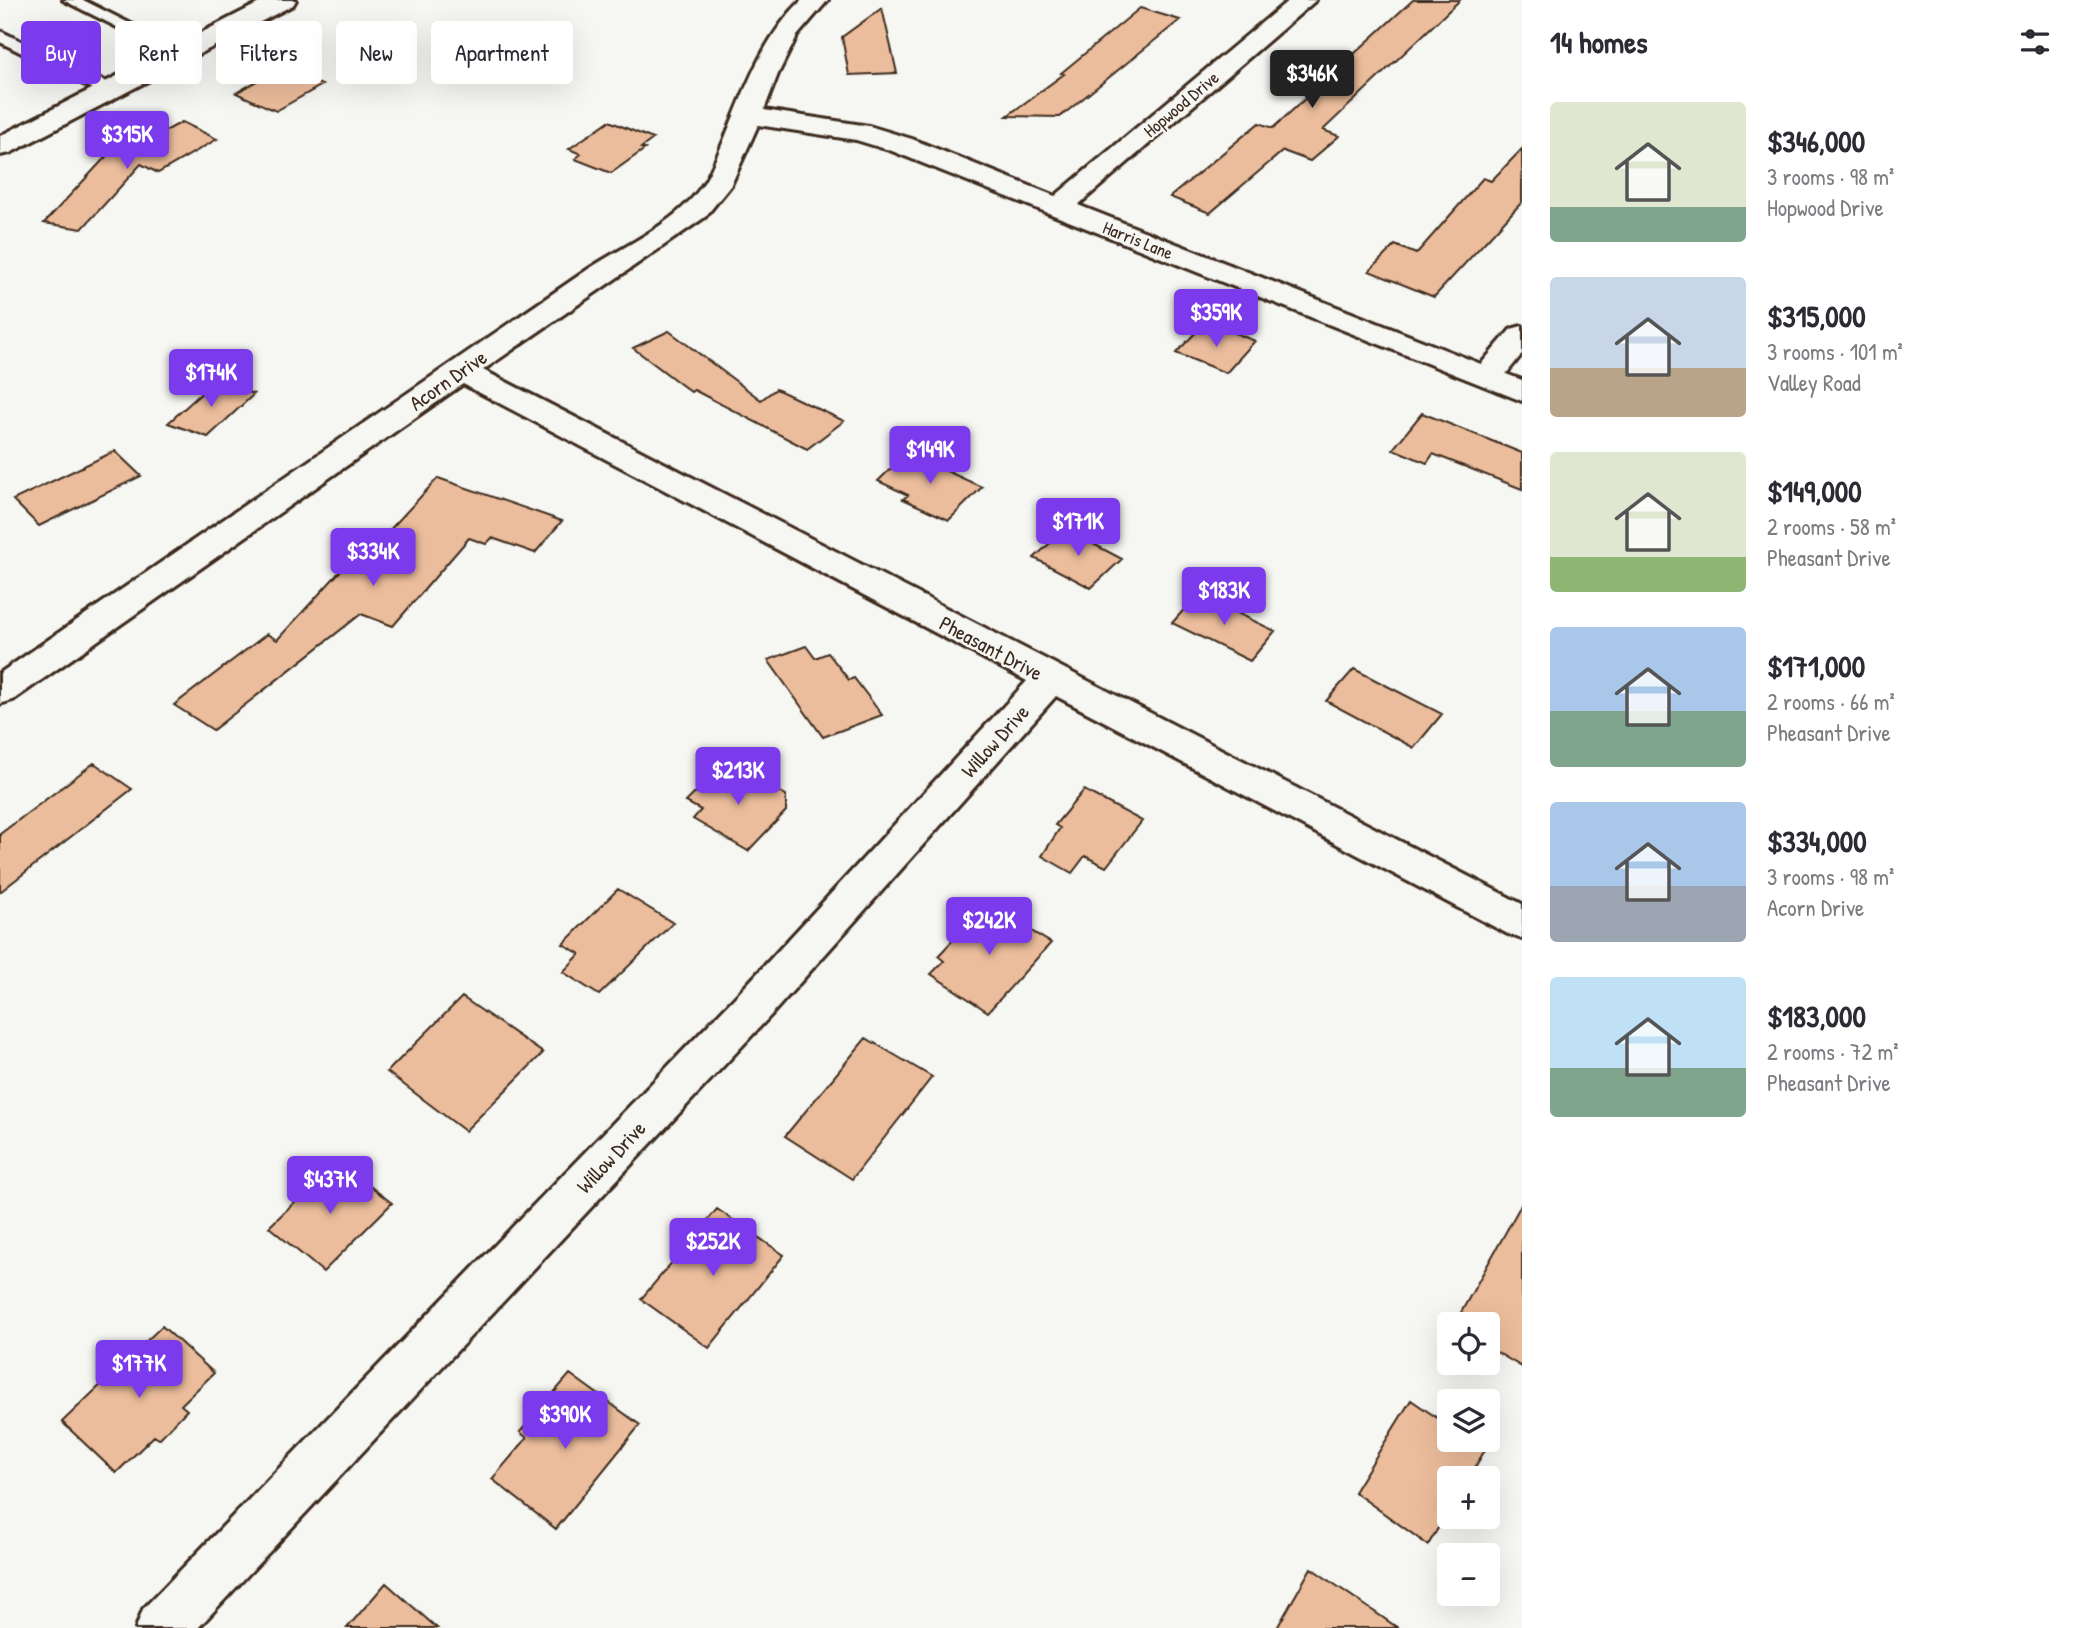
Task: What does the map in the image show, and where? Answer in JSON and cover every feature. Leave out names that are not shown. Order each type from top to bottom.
[{"type":"street","points":[[202,42],[284,0]]},
{"type":"street","name":"Acorn Drive","points":[[0,691],[597,276],[668,230],[707,199],[722,178],[781,39],[796,18],[816,0]]},
{"type":"street","name":"Hopwood Drive","points":[[1058,208],[1304,0]]},
{"type":"street","points":[[0,147],[121,84]]},
{"type":"street","name":"Harris Lane","points":[[748,116],[860,132],[902,145],[1522,391]]},
{"type":"street","points":[[1487,377],[1522,335]]},
{"type":"street","name":"Pheasant Drive","points":[[462,370],[1522,923]]},
{"type":"street","name":"Willow Drive","points":[[162,1628],[746,1013],[1050,679]]},
{"type":"lane","points":[[71,0],[115,21]]},
{"type":"lane","points":[[0,36],[109,90]]},
{"type":"building","points":[[1413,0],[1460,0],[1323,130],[1339,136],[1310,161],[1283,151],[1210,213],[1170,197],[1259,123],[1273,128]]},
{"type":"building","points":[[882,8],[897,73],[849,75],[842,37]]},
{"type":"building","points":[[1140,8],[1180,20],[1060,117],[1007,116],[1064,74],[1061,73]]},
{"type":"building","points":[[252,84],[322,85],[276,111],[236,93]]},
{"type":"building","points":[[609,121],[653,139],[641,148],[645,149],[611,173],[575,159],[581,154],[569,149]]},
{"type":"building","points":[[182,122],[217,139],[158,173],[141,164],[82,229],[44,223],[129,132],[142,144]]},
{"type":"building","points":[[1522,149],[1522,202],[1434,297],[1369,271],[1395,245],[1416,254],[1483,178],[1491,181]]},
{"type":"building","points":[[1200,328],[1217,334],[1222,328],[1255,341],[1226,373],[1176,353]]},
{"type":"building","points":[[669,331],[761,400],[776,389],[844,421],[807,449],[694,390],[691,392],[633,348]]},
{"type":"building","points":[[215,381],[254,394],[208,437],[168,423]]},
{"type":"building","points":[[1422,413],[1522,453],[1522,489],[1433,454],[1427,463],[1393,449]]},
{"type":"building","points":[[115,451],[141,476],[39,526],[13,500]]},
{"type":"building","points":[[907,453],[982,487],[949,520],[903,499],[908,495],[878,481]]},
{"type":"building","points":[[438,478],[562,521],[535,553],[492,538],[486,544],[469,538],[393,626],[361,614],[213,730],[174,705],[267,634],[277,640],[377,531],[386,534]]},
{"type":"building","points":[[1065,529],[1122,559],[1091,588],[1034,558]]},
{"type":"building","points":[[1198,594],[1275,631],[1250,661],[1172,623]]},
{"type":"building","points":[[806,646],[815,658],[828,653],[849,680],[854,678],[882,715],[823,737],[768,660]]},
{"type":"building","points":[[1354,669],[1442,714],[1414,748],[1326,701]]},
{"type":"building","points":[[94,763],[132,789],[0,892],[0,834]]},
{"type":"building","points":[[721,767],[737,776],[749,775],[786,795],[786,811],[748,851],[693,819],[701,810],[686,802]]},
{"type":"building","points":[[1084,790],[1142,821],[1106,867],[1085,856],[1072,873],[1042,856],[1060,828],[1055,825]]},
{"type":"building","points":[[618,889],[673,923],[599,995],[563,972],[580,954],[563,944]]},
{"type":"building","points":[[987,904],[1051,943],[988,1012],[931,974],[944,961],[938,956]]},
{"type":"building","points":[[462,997],[543,1053],[465,1131],[387,1072]]},
{"type":"building","points":[[866,1038],[932,1077],[852,1179],[785,1136]]},
{"type":"building","points":[[337,1161],[392,1203],[323,1272],[269,1227]]},
{"type":"building","points":[[1522,1203],[1522,1367],[1500,1354],[1500,1312],[1461,1312]]},
{"type":"building","points":[[717,1209],[784,1255],[709,1348],[641,1299]]},
{"type":"building","points":[[162,1326],[214,1373],[181,1405],[187,1410],[159,1439],[154,1436],[116,1473],[62,1422]]},
{"type":"building","points":[[570,1374],[640,1425],[556,1529],[492,1479],[527,1438],[520,1432]]},
{"type":"building","points":[[1411,1400],[1437,1418],[1437,1452],[1484,1452],[1476,1466],[1437,1466],[1438,1529],[1428,1545],[1354,1492]]},
{"type":"building","points":[[1311,1568],[1398,1628],[1277,1628]]},
{"type":"building","points":[[386,1583],[437,1628],[347,1628]]}]
